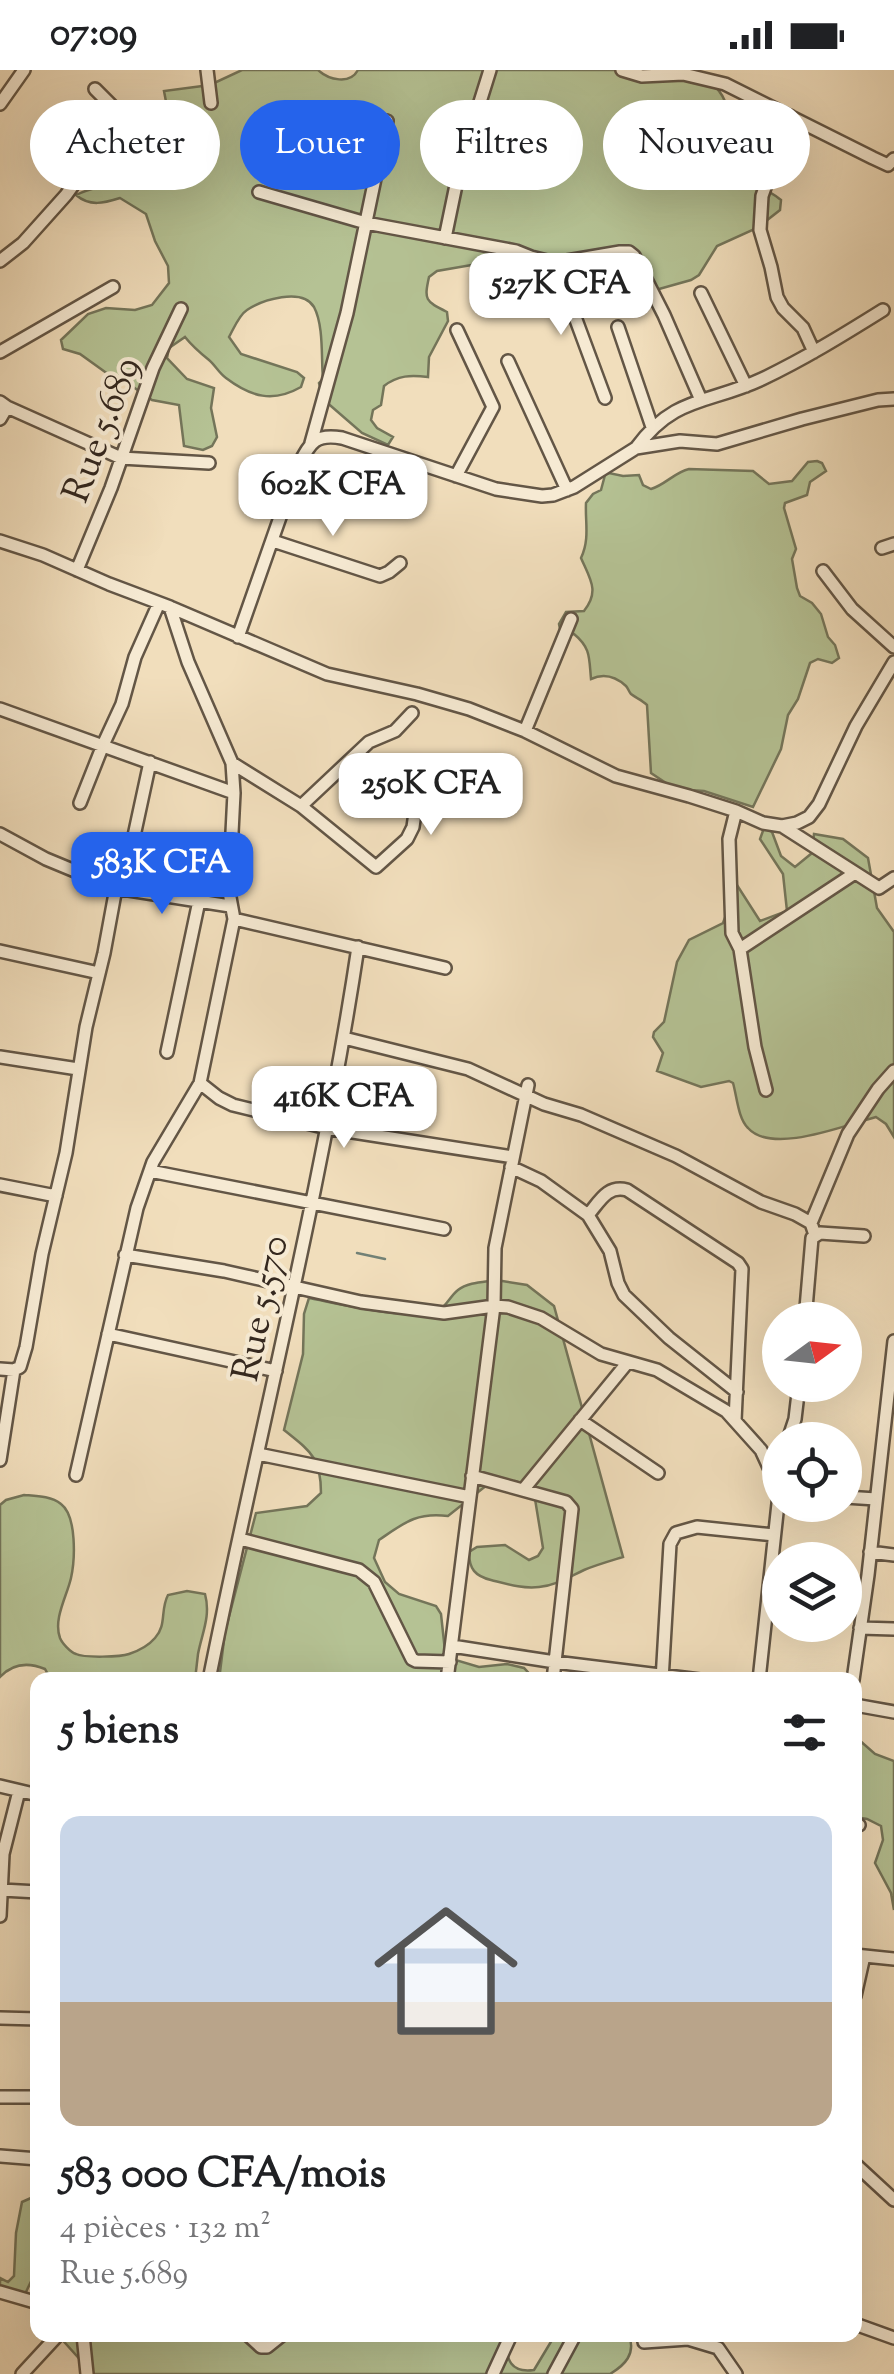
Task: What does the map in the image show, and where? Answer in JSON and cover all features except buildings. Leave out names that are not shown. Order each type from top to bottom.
[{"type":"street","points":[[0,104],[24,70]]},
{"type":"street","points":[[207,70],[211,100]]},
{"type":"street","points":[[481,100],[490,70]]},
{"type":"street","points":[[622,70],[642,76],[700,73],[758,100]]},
{"type":"street","points":[[1,257],[23,243],[66,195],[120,120],[120,114],[95,89]]},
{"type":"street","points":[[810,126],[883,163],[888,165],[894,160]]},
{"type":"street","points":[[238,637],[298,466],[311,443],[347,313],[373,190]]},
{"type":"street","points":[[445,238],[454,190]]},
{"type":"street","points":[[764,190],[760,230],[777,297],[804,328],[814,352]]},
{"type":"street","points":[[259,192],[366,223],[516,251],[556,263],[629,252],[664,315],[700,400]]},
{"type":"street","points":[[556,263],[605,398]]},
{"type":"street","points":[[1,351],[113,288]]},
{"type":"street","points":[[701,293],[746,386]]},
{"type":"street","name":"Rue 5.689","points":[[77,570],[153,368],[181,309]]},
{"type":"street","points":[[311,443],[330,436],[342,438],[496,488],[553,495],[568,490],[636,448],[652,427],[682,407],[746,386],[814,352],[883,310]]},
{"type":"street","points":[[618,326],[652,427]]},
{"type":"street","points":[[456,476],[493,407],[457,330]]},
{"type":"street","points":[[508,362],[568,490]]},
{"type":"street","points":[[636,448],[680,441],[717,444],[818,415],[894,399]]},
{"type":"street","points":[[2,409],[121,458],[208,463]]},
{"type":"street","points":[[0,541],[43,555],[327,674],[468,708],[616,776],[736,811],[764,824],[782,826],[809,817],[894,662]]},
{"type":"street","points":[[273,541],[380,576],[400,563]]},
{"type":"street","points":[[823,571],[852,609],[894,647]]},
{"type":"street","points":[[80,803],[122,704],[135,656],[164,605]]},
{"type":"street","points":[[76,1474],[136,1208],[150,1170],[200,1083],[232,912],[228,878],[234,793],[232,763],[164,605]]},
{"type":"street","points":[[525,731],[571,619]]},
{"type":"street","points":[[882,681],[894,690]]},
{"type":"street","points":[[0,709],[234,793]]},
{"type":"street","points":[[301,806],[369,742],[395,730],[412,713]]},
{"type":"street","points":[[0,1370],[20,1367],[26,1346],[116,888],[134,836],[150,762]]},
{"type":"street","points":[[232,763],[301,806],[376,868],[414,827],[420,778]]},
{"type":"street","points":[[736,811],[729,840],[732,932],[740,949],[766,1090]]},
{"type":"street","points":[[782,826],[879,888],[894,878]]},
{"type":"street","points":[[0,834],[46,859],[116,888],[199,901],[358,948],[445,968]]},
{"type":"street","points":[[740,949],[855,873]]},
{"type":"street","points":[[167,1052],[199,901]]},
{"type":"street","name":"Rue 5.570","points":[[211,1672],[295,1288],[358,948]]},
{"type":"street","points":[[0,951],[99,973]]},
{"type":"street","points":[[344,1038],[468,1070],[526,1090],[544,1104],[581,1115],[676,1156],[761,1202],[795,1214],[820,1233],[864,1236]]},
{"type":"street","points":[[0,1056],[78,1068]]},
{"type":"street","points":[[807,1302],[813,1229],[848,1134],[894,1071]]},
{"type":"street","points":[[200,1083],[233,1105],[327,1128],[512,1162],[588,1215],[610,1251],[624,1295],[669,1338],[737,1392]]},
{"type":"street","points":[[448,1672],[494,1306],[495,1248],[526,1090]]},
{"type":"street","points":[[150,1170],[444,1229]]},
{"type":"street","points":[[0,1185],[56,1196]]},
{"type":"street","points":[[588,1215],[610,1190],[627,1190],[738,1264],[742,1276],[736,1421]]},
{"type":"street","points":[[126,1255],[224,1271],[360,1302],[444,1313],[508,1307],[540,1318],[601,1354],[674,1378],[726,1411],[762,1454]]},
{"type":"street","points":[[108,1334],[276,1370]]},
{"type":"street","points":[[862,1613],[894,1341]]},
{"type":"street","points":[[522,1490],[628,1362]]},
{"type":"street","points":[[0,1460],[14,1370]]},
{"type":"street","points":[[580,1420],[658,1473]]},
{"type":"street","points":[[258,1454],[470,1497]]},
{"type":"street","points":[[472,1476],[566,1502],[573,1514],[554,1672]]},
{"type":"street","points":[[862,1498],[876,1499]]},
{"type":"street","points":[[760,1672],[776,1522]]},
{"type":"street","points":[[662,1672],[670,1544],[676,1533],[696,1527],[774,1535]]},
{"type":"street","points":[[240,1539],[359,1570],[374,1582],[412,1659],[450,1662]]},
{"type":"street","points":[[870,1552],[894,1555]]},
{"type":"street","points":[[862,1628],[894,1628]]},
{"type":"street","points":[[854,1672],[858,1642]]},
{"type":"street","points":[[452,1646],[622,1672]]},
{"type":"street","points":[[862,1706],[894,1712]]},
{"type":"street","points":[[0,1786],[30,1793]]},
{"type":"street","points":[[0,1916],[3,1854],[18,1791]]},
{"type":"street","points":[[2,1890],[30,1892]]},
{"type":"street","points":[[862,1956],[894,1959]]},
{"type":"street","points":[[0,2018],[30,2019]]},
{"type":"street","points":[[0,2097],[30,2097]]},
{"type":"street","points":[[0,2156],[30,2158]]},
{"type":"street","points":[[862,2170],[894,2200]]},
{"type":"street","points":[[0,2292],[30,2301]]},
{"type":"street","points":[[862,2327],[894,2338]]},
{"type":"street","points":[[22,2374],[52,2342]]},
{"type":"street","points":[[84,2342],[86,2374]]},
{"type":"street","points":[[493,2374],[509,2342]]},
{"type":"street","points":[[554,2374],[571,2342]]},
{"type":"street","points":[[698,2342],[718,2348],[736,2374]]},
{"type":"green space","points":[[242,70],[318,70],[339,79],[350,78],[358,70],[695,70],[708,79],[724,100],[603,100],[603,190],[764,190],[781,200],[780,210],[757,228],[717,246],[699,275],[691,280],[645,293],[604,273],[570,267],[541,271],[483,263],[437,271],[429,277],[427,295],[430,302],[447,312],[448,321],[429,357],[428,377],[405,377],[384,386],[381,405],[373,410],[371,420],[393,437],[388,445],[362,433],[324,400],[319,383],[323,379],[321,333],[314,307],[308,301],[291,297],[262,302],[244,312],[229,337],[241,354],[297,372],[304,378],[301,387],[272,396],[244,390],[185,337],[169,348],[167,358],[187,379],[214,388],[211,408],[217,437],[212,446],[203,450],[184,446],[179,405],[152,400],[80,354],[63,349],[61,340],[88,314],[106,308],[135,310],[152,305],[169,283],[168,266],[146,214],[120,198],[92,203],[76,195],[90,190],[220,190],[220,100],[166,100],[164,91],[210,85]]},
{"type":"green space","points":[[817,461],[826,471],[810,482],[807,495],[785,503],[784,508],[796,549],[792,559],[797,588],[800,596],[821,614],[839,658],[832,663],[818,659],[810,663],[788,715],[781,749],[753,807],[704,791],[675,789],[651,773],[647,705],[614,678],[591,679],[584,644],[574,634],[561,634],[559,624],[566,612],[584,611],[592,597],[592,585],[581,558],[586,537],[586,503],[601,490],[609,473],[639,475],[643,485],[651,489],[689,469],[753,471],[769,484],[792,481],[808,462]]},
{"type":"green space","points":[[764,828],[772,832],[781,856],[795,867],[812,853],[814,834],[843,839],[868,858],[877,908],[894,932],[894,1137],[876,1117],[809,1136],[759,1136],[742,1119],[733,1083],[701,1087],[657,1071],[663,1053],[654,1032],[664,1022],[677,962],[689,940],[723,923],[737,885],[760,921],[787,911],[783,874],[760,839]]},
{"type":"green space","points":[[496,1280],[527,1285],[554,1306],[623,1557],[539,1587],[515,1586],[481,1576],[474,1571],[469,1558],[469,1552],[477,1547],[505,1545],[529,1560],[543,1548],[535,1499],[524,1484],[515,1481],[487,1485],[448,1516],[419,1517],[396,1529],[379,1540],[374,1558],[385,1582],[399,1594],[436,1606],[441,1614],[445,1651],[452,1659],[479,1667],[507,1664],[528,1672],[220,1672],[225,1632],[256,1513],[307,1506],[321,1493],[319,1471],[312,1456],[284,1430],[303,1354],[304,1314],[309,1298],[374,1310],[425,1314],[440,1310],[462,1287]]},
{"type":"green space","points":[[24,1495],[43,1497],[61,1504],[70,1518],[74,1539],[72,1570],[58,1623],[66,1647],[87,1656],[132,1653],[159,1633],[168,1595],[187,1591],[205,1594],[206,1617],[196,1672],[47,1672],[27,1665],[15,1666],[0,1677],[0,1505]]},
{"type":"green space","points":[[862,1743],[875,1754],[894,1761],[894,1910],[891,1893],[875,1863],[883,1840],[881,1826],[862,1818]]},
{"type":"green space","points":[[30,2198],[30,2284],[25,2294],[0,2298],[0,2278],[8,2282],[14,2276],[22,2202]]},
{"type":"green space","points":[[64,2342],[504,2342],[510,2362],[525,2370],[534,2370],[551,2342],[630,2342],[631,2348],[624,2363],[610,2374],[93,2374]]},
{"type":"waterway","points":[[357,1253],[385,1259]]}]
